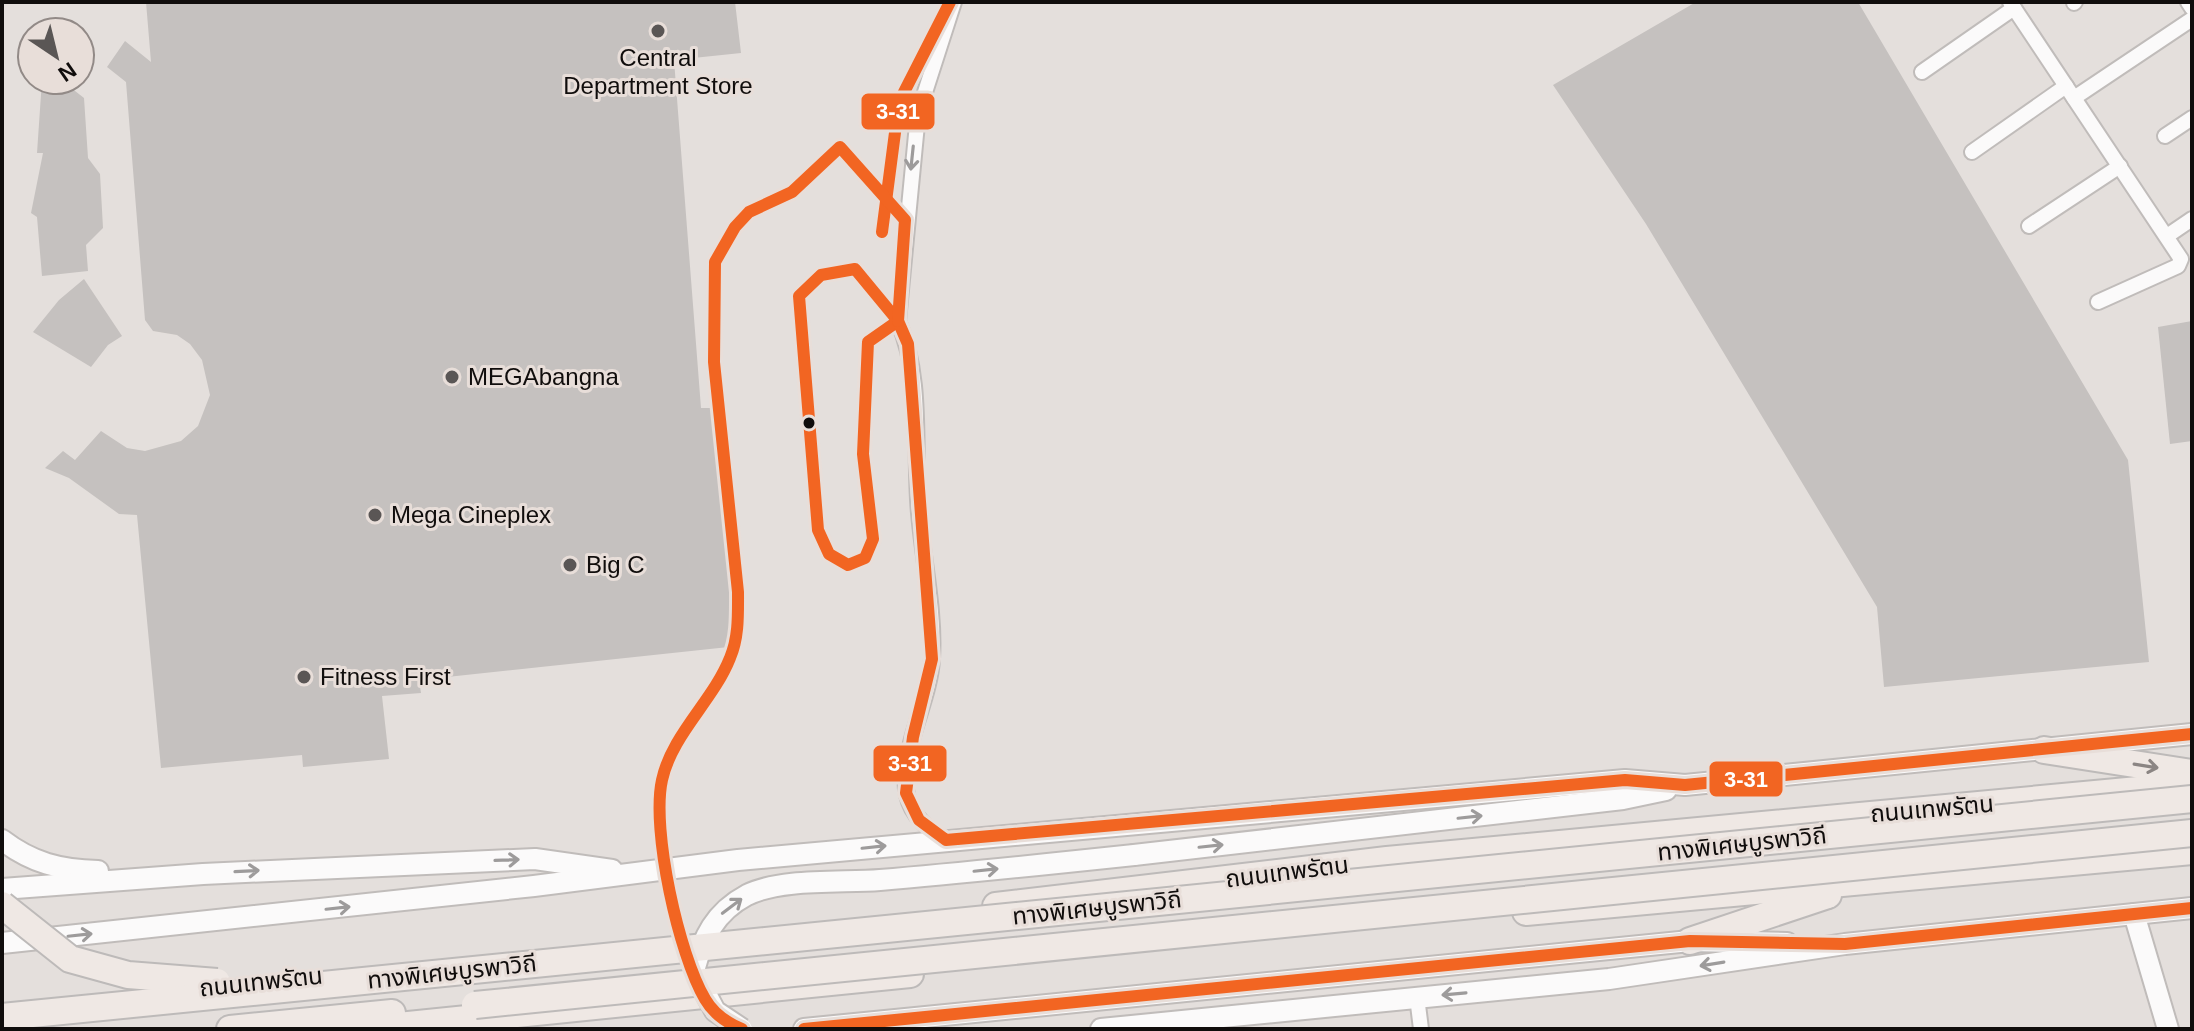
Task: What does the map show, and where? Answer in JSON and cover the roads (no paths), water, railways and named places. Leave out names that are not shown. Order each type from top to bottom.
[{"type":"highway","points":[[2044,750],[2192,773]]},
{"type":"highway","name":"ถนนเทพรัตน","points":[[2,1009],[876,919],[1387,860],[2192,785]]},
{"type":"highway","name":"ทางพิเศษบูรพาวิถี","points":[[2,1017],[2192,799]]},
{"type":"highway","name":"ทางพิเศษบูรพาวิถี","points":[[230,1029],[2192,833]]},
{"type":"highway","points":[[369,1029],[1397,924],[2192,851]]},
{"type":"highway","points":[[1690,941],[1869,881]]},
{"type":"highway","points":[[2,905],[70,959],[128,975],[201,982],[331,984]]},
{"type":"highway","points":[[298,1029],[336,1019]]},
{"type":"main road","name":"ถนนเทพรัตน","points":[[2,943],[639,874],[738,860],[946,840],[1625,780],[1685,785],[2192,734]]},
{"type":"main road","points":[[742,1029],[715,1011],[700,989],[694,971],[700,945],[713,922],[750,893],[786,885],[930,876],[1623,799],[1685,785]]},
{"type":"main road","points":[[2,840],[22,855],[57,869],[203,874]]},
{"type":"main road","points":[[2,889],[203,874],[535,859],[639,874]]},
{"type":"main road","points":[[1101,1029],[1609,979],[1845,944],[2192,908]]},
{"type":"main road","points":[[2134,914],[2168,1029]]},
{"type":"main road","points":[[804,1029],[1690,941],[1845,944]]},
{"type":"street","points":[[946,840],[919,820],[906,793],[913,737],[932,659],[918,510],[912,369],[908,344],[898,321],[918,114],[954,2]]},
{"type":"street","points":[[2188,2],[2192,8]]},
{"type":"street","points":[[1922,72],[2012,5],[2181,259],[2180,265],[2098,302]]},
{"type":"street","points":[[1972,152],[2192,19]]},
{"type":"street","points":[[2165,136],[2192,118]]},
{"type":"street","points":[[2029,226],[2120,166]]},
{"type":"street","points":[[2167,236],[2192,219]]},
{"type":"street","points":[[1417,997],[1421,1029]]},
{"type":"place","name":"Central Department Store","points":[[658,31]]},
{"type":"place","name":"MEGAbangna","points":[[452,377]]},
{"type":"place","name":"Mega Cineplex","points":[[375,515]]},
{"type":"place","name":"Big C","points":[[570,565]]},
{"type":"place","name":"Fitness First","points":[[304,677]]}]
